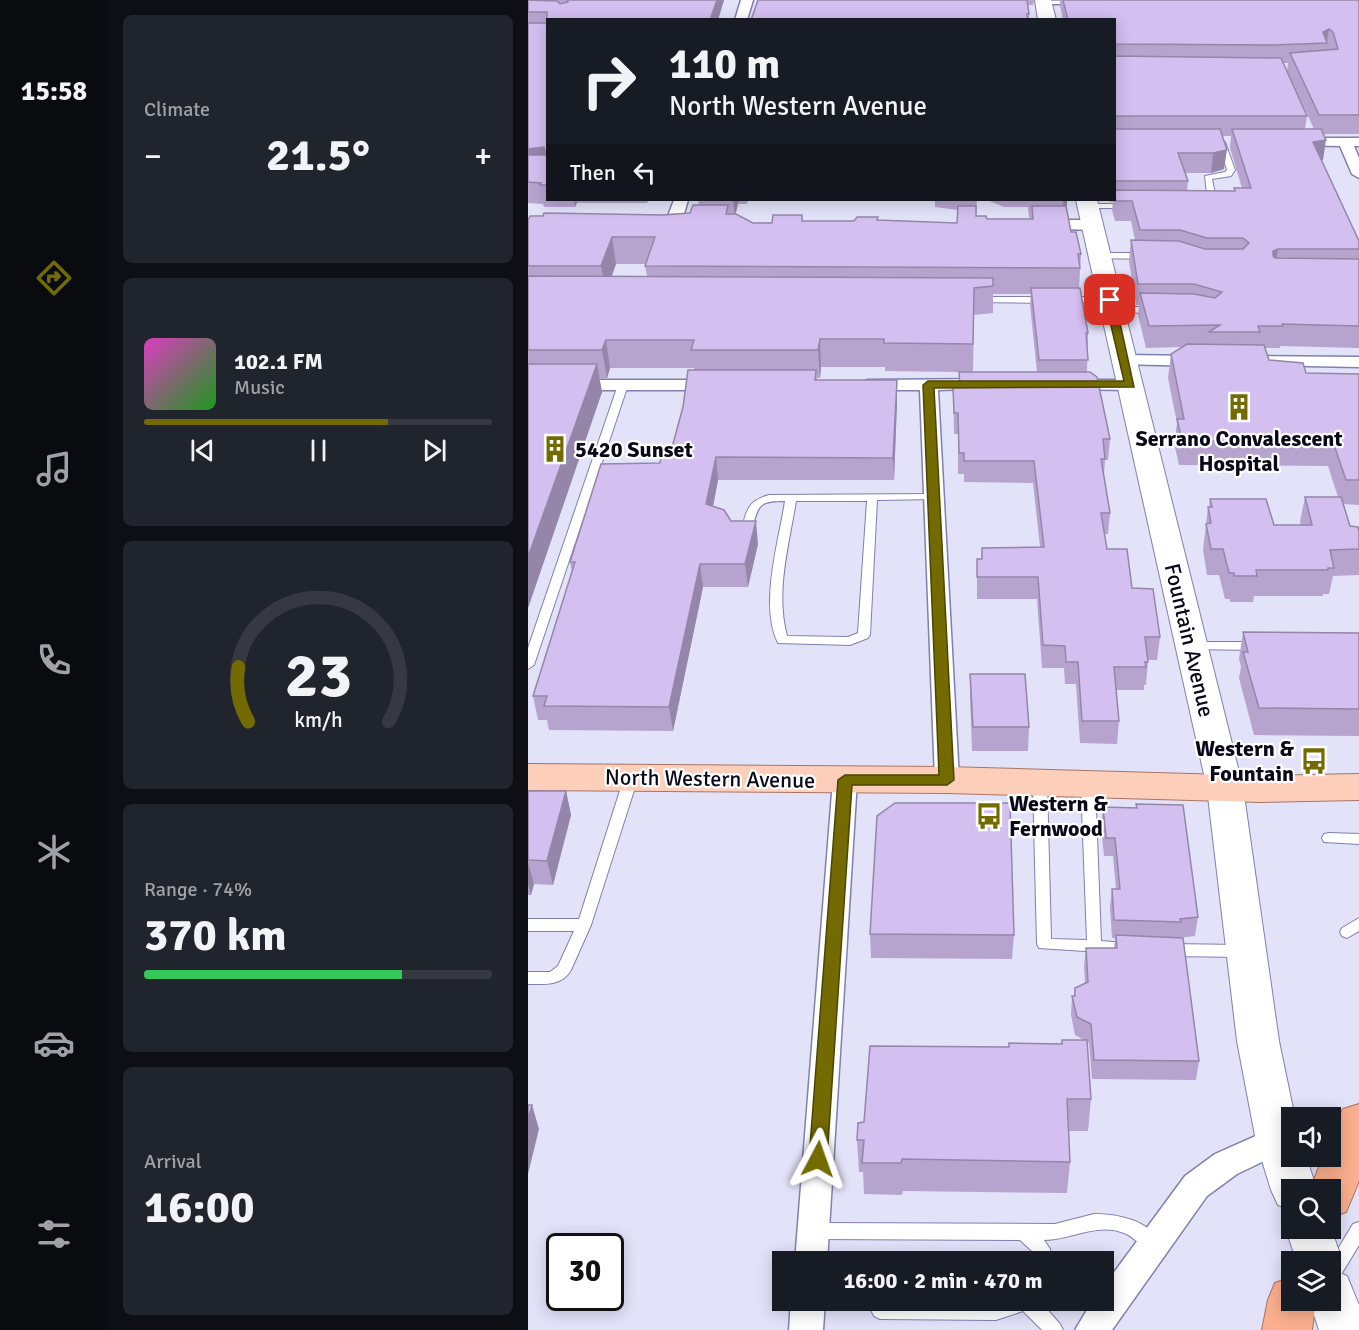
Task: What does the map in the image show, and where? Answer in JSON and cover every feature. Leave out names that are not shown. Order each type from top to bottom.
[{"type":"highway","points":[[1337,1179],[1359,1123]]},
{"type":"main road","name":"North Western Avenue","points":[[528,777],[947,780],[1225,788],[1359,787]]},
{"type":"street","points":[[742,18],[747,0]]},
{"type":"street","points":[[1047,18],[1043,0],[1101,1]]},
{"type":"street","points":[[1278,142],[1311,140],[1352,142],[1359,174]]},
{"type":"street","points":[[673,224],[681,201]]},
{"type":"street","points":[[1028,225],[1088,210]]},
{"type":"street","name":"Fountain Avenue","points":[[1088,210],[1234,831],[1263,1071],[1287,1168]]},
{"type":"street","points":[[1053,385],[1211,361]]},
{"type":"street","points":[[1234,361],[1359,362]]},
{"type":"street","points":[[851,385],[1011,384]]},
{"type":"street","points":[[528,385],[738,385]]},
{"type":"street","points":[[928,385],[947,780]]},
{"type":"street","points":[[812,1251],[845,780]]},
{"type":"street","points":[[1092,1330],[1196,1186],[1226,1164],[1287,1168]]},
{"type":"street","points":[[806,1330],[807,1311]]},
{"type":"lane","points":[[1192,206],[1206,201],[1211,194],[1208,178],[1228,174],[1231,170],[1221,142]]},
{"type":"lane","points":[[1088,210],[1140,206]]},
{"type":"lane","points":[[1099,256],[1154,256]]},
{"type":"lane","points":[[968,300],[1112,305],[1163,310]]},
{"type":"lane","points":[[528,666],[623,385]]},
{"type":"lane","points":[[748,526],[751,507],[758,501],[791,498],[934,497]]},
{"type":"lane","points":[[791,498],[776,600],[777,627],[782,640],[850,640],[864,635],[872,498]]},
{"type":"lane","points":[[1192,646],[1265,646]]},
{"type":"lane","points":[[528,978],[554,978],[560,975],[584,925],[631,778]]},
{"type":"lane","points":[[1040,783],[1044,944],[1248,951]]},
{"type":"lane","points":[[1088,784],[1094,946]]},
{"type":"lane","points":[[1329,838],[1359,839]]},
{"type":"lane","points":[[528,925],[584,925]]},
{"type":"lane","points":[[813,1231],[1055,1232],[1094,1222],[1112,1222],[1131,1227],[1154,1245]]},
{"type":"lane","points":[[1341,1259],[1359,1230]]},
{"type":"lane","points":[[1024,1232],[1041,1251]]},
{"type":"lane","points":[[1035,1311],[1054,1330]]},
{"type":"lane","points":[[1298,1330],[1313,1313]]},
{"type":"building","points":[[528,0],[557,1],[560,4],[568,2],[567,0],[717,0],[711,18],[547,18],[547,12],[528,12]]},
{"type":"building","points":[[758,0],[1027,0],[1029,14],[1027,14],[1028,18],[752,18]]},
{"type":"building","points":[[1063,0],[1359,0],[1359,115],[1319,115],[1290,53],[1338,49],[1333,32],[1329,29],[1323,32],[1327,43],[1116,44],[1116,18],[1068,18]]},
{"type":"building","points":[[528,23],[546,23],[546,155],[544,147],[528,149]]},
{"type":"building","points":[[1116,56],[1281,58],[1307,116],[1116,116]]},
{"type":"building","points":[[1116,129],[1220,129],[1227,150],[1213,153],[1178,153],[1188,181],[1116,181]]},
{"type":"building","points":[[1232,129],[1321,129],[1326,140],[1313,142],[1359,241],[1359,249],[1278,249],[1273,251],[1273,256],[1275,258],[1359,259],[1359,326],[1282,324],[1283,326],[1258,326],[1260,332],[1209,332],[1220,325],[1149,326],[1140,293],[1194,294],[1215,298],[1222,292],[1194,284],[1138,284],[1131,240],[1179,241],[1205,249],[1243,249],[1249,243],[1243,238],[1207,238],[1180,230],[1140,230],[1132,201],[1116,201],[1116,190],[1235,191],[1234,188],[1251,188]]},
{"type":"building","points":[[528,155],[546,155],[546,185],[528,182]]},
{"type":"building","points":[[693,205],[728,205],[726,214],[736,214],[753,223],[772,223],[773,215],[802,215],[802,221],[854,221],[857,217],[878,217],[877,220],[957,223],[958,206],[976,206],[976,216],[986,216],[987,219],[1033,219],[1032,206],[1066,206],[1071,232],[1076,232],[1081,254],[1078,254],[1080,268],[645,266],[655,237],[612,237],[601,266],[528,266],[528,220],[530,216],[543,216],[544,213],[663,215],[690,213]]},
{"type":"building","points":[[528,276],[993,278],[993,286],[974,288],[973,344],[884,343],[884,339],[820,339],[818,350],[691,350],[694,340],[606,340],[602,350],[528,350]]},
{"type":"building","points":[[1031,288],[1080,288],[1088,333],[1086,333],[1088,360],[1039,360]]},
{"type":"building","points":[[1187,344],[1264,345],[1269,360],[1303,363],[1306,373],[1359,374],[1359,480],[1346,480],[1333,442],[1182,441],[1177,419],[1184,419],[1171,354]]},
{"type":"building","points":[[528,364],[597,364],[528,557]]},
{"type":"building","points":[[688,370],[816,370],[815,380],[897,380],[893,458],[716,457],[706,504],[724,510],[731,521],[756,521],[745,564],[700,564],[669,707],[544,706],[547,696],[533,696],[575,562],[570,562],[601,464],[660,463],[662,451],[671,451],[683,407]]},
{"type":"building","points":[[959,372],[1090,372],[1097,377],[1110,439],[1103,439],[1105,459],[1101,459],[1110,513],[1101,513],[1107,549],[1127,549],[1132,588],[1153,589],[1160,637],[1145,637],[1148,662],[1145,662],[1146,667],[1114,667],[1119,721],[1082,721],[1078,662],[1066,662],[1065,646],[1043,645],[1038,577],[977,577],[977,559],[982,559],[982,548],[1044,547],[1034,461],[964,461],[964,453],[959,453],[958,413],[954,413],[953,387],[960,387]]},
{"type":"building","points":[[1305,497],[1341,497],[1350,526],[1358,527],[1359,549],[1330,550],[1334,568],[1328,568],[1328,570],[1256,570],[1257,576],[1234,576],[1234,573],[1229,573],[1223,549],[1211,549],[1206,524],[1211,523],[1208,507],[1212,507],[1210,499],[1266,499],[1274,525],[1312,525]]},
{"type":"building","points":[[1243,632],[1359,633],[1359,709],[1259,708],[1243,652],[1248,652]]},
{"type":"building","points":[[970,674],[1025,674],[1029,727],[973,727]]},
{"type":"building","points":[[528,791],[566,791],[547,861],[528,860]]},
{"type":"building","points":[[895,803],[1010,803],[1014,935],[870,934],[877,816]]},
{"type":"building","points":[[1136,804],[1183,805],[1198,917],[1180,919],[1181,922],[1114,920],[1112,889],[1120,889],[1115,838],[1106,838],[1103,807],[1137,808]]},
{"type":"building","points":[[1116,935],[1183,938],[1199,1061],[1094,1060],[1091,1024],[1077,1017],[1072,996],[1075,996],[1075,988],[1088,982],[1086,948],[1117,948]]},
{"type":"building","points":[[1062,1040],[1087,1040],[1091,1099],[1067,1099],[1070,1162],[902,1159],[901,1163],[862,1163],[864,1140],[857,1140],[858,1123],[864,1122],[870,1046],[1009,1047],[1009,1043],[1062,1044]]},
{"type":"building","points":[[528,1105],[532,1105],[528,1120]]},
{"type":"place","name":"Serrano Convalescent Hospital","points":[[1239,407]]},
{"type":"place","name":"5420 Sunset","points":[[555,449]]},
{"type":"place","name":"Western & Fountain","points":[[1314,761]]},
{"type":"place","name":"Western & Fernwood","points":[[989,816]]},
{"type":"route","points":[[818,1159],[845,780],[947,780],[928,385],[1130,385],[1110,300]]}]
